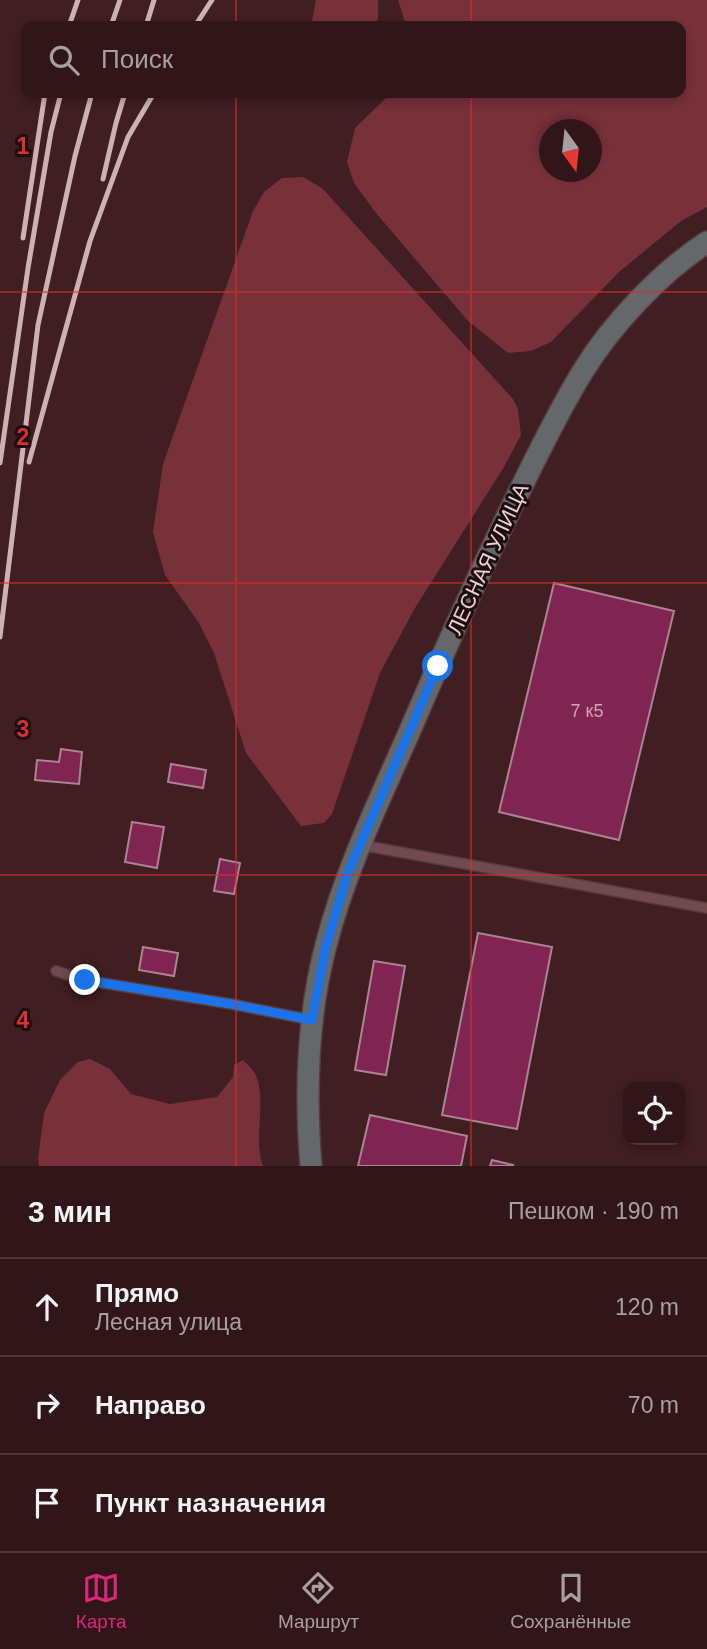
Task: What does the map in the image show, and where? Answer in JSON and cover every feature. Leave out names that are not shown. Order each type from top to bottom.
[{"type":"street","name":"ЛЕСНАЯ УЛИЦА","points":[[311,1166],[307,1080],[312,1020],[326,946],[347,875],[494,543],[583,370],[621,320],[657,283],[707,242]]},
{"type":"lane","points":[[360,845],[707,908]]},
{"type":"lane","points":[[56,971],[85,980],[312,1020]]},
{"type":"shaded area","points":[[316,0],[378,0],[377,21],[312,21]]},
{"type":"shaded area","points":[[398,0],[707,0],[707,207],[681,221],[619,272],[551,342],[531,351],[508,353],[468,321],[376,213],[354,183],[347,162],[355,128],[386,98],[686,98],[686,21],[404,21]]},
{"type":"shaded area","points":[[303,177],[322,188],[513,399],[518,409],[521,435],[504,467],[415,608],[380,673],[332,814],[324,823],[301,826],[246,753],[214,653],[199,623],[165,575],[153,532],[163,464],[253,211],[264,192],[282,178]]},
{"type":"shaded area","points":[[90,1059],[110,1069],[131,1094],[170,1104],[217,1097],[233,1077],[234,1065],[243,1060],[257,1078],[260,1100],[259,1144],[263,1166],[39,1166],[44,1113],[60,1080],[78,1062]]},
{"type":"building","points":[[554,583],[674,611],[619,840],[499,812]]},
{"type":"building","points":[[61,749],[82,752],[79,784],[35,780],[37,760],[59,762]]},
{"type":"building","points":[[171,764],[206,770],[203,788],[168,782]]},
{"type":"building","points":[[132,822],[164,827],[157,868],[125,862]]},
{"type":"building","points":[[220,859],[240,863],[234,894],[214,891]]},
{"type":"building","points":[[478,933],[552,947],[517,1129],[442,1115]]},
{"type":"building","points":[[143,947],[178,953],[174,976],[139,970]]},
{"type":"building","points":[[374,961],[405,966],[386,1075],[355,1070]]},
{"type":"building","points":[[370,1115],[467,1136],[461,1166],[358,1166]]},
{"type":"building","points":[[492,1160],[513,1165],[490,1166]]},
{"type":"railway","points":[[71,21],[78,0]]},
{"type":"railway","points":[[113,21],[120,0]]},
{"type":"railway","points":[[148,21],[154,0]]},
{"type":"railway","points":[[198,21],[212,0]]},
{"type":"railway","points":[[23,238],[44,98]]},
{"type":"railway","points":[[0,463],[28,268],[51,132],[60,98]]},
{"type":"railway","points":[[0,637],[38,325],[75,156],[91,98]]},
{"type":"railway","points":[[103,179],[124,98]]},
{"type":"railway","points":[[29,462],[90,241],[128,137],[151,98]]},
{"type":"route","points":[[85,980],[312,1020],[326,946],[347,875],[438,666]]}]
